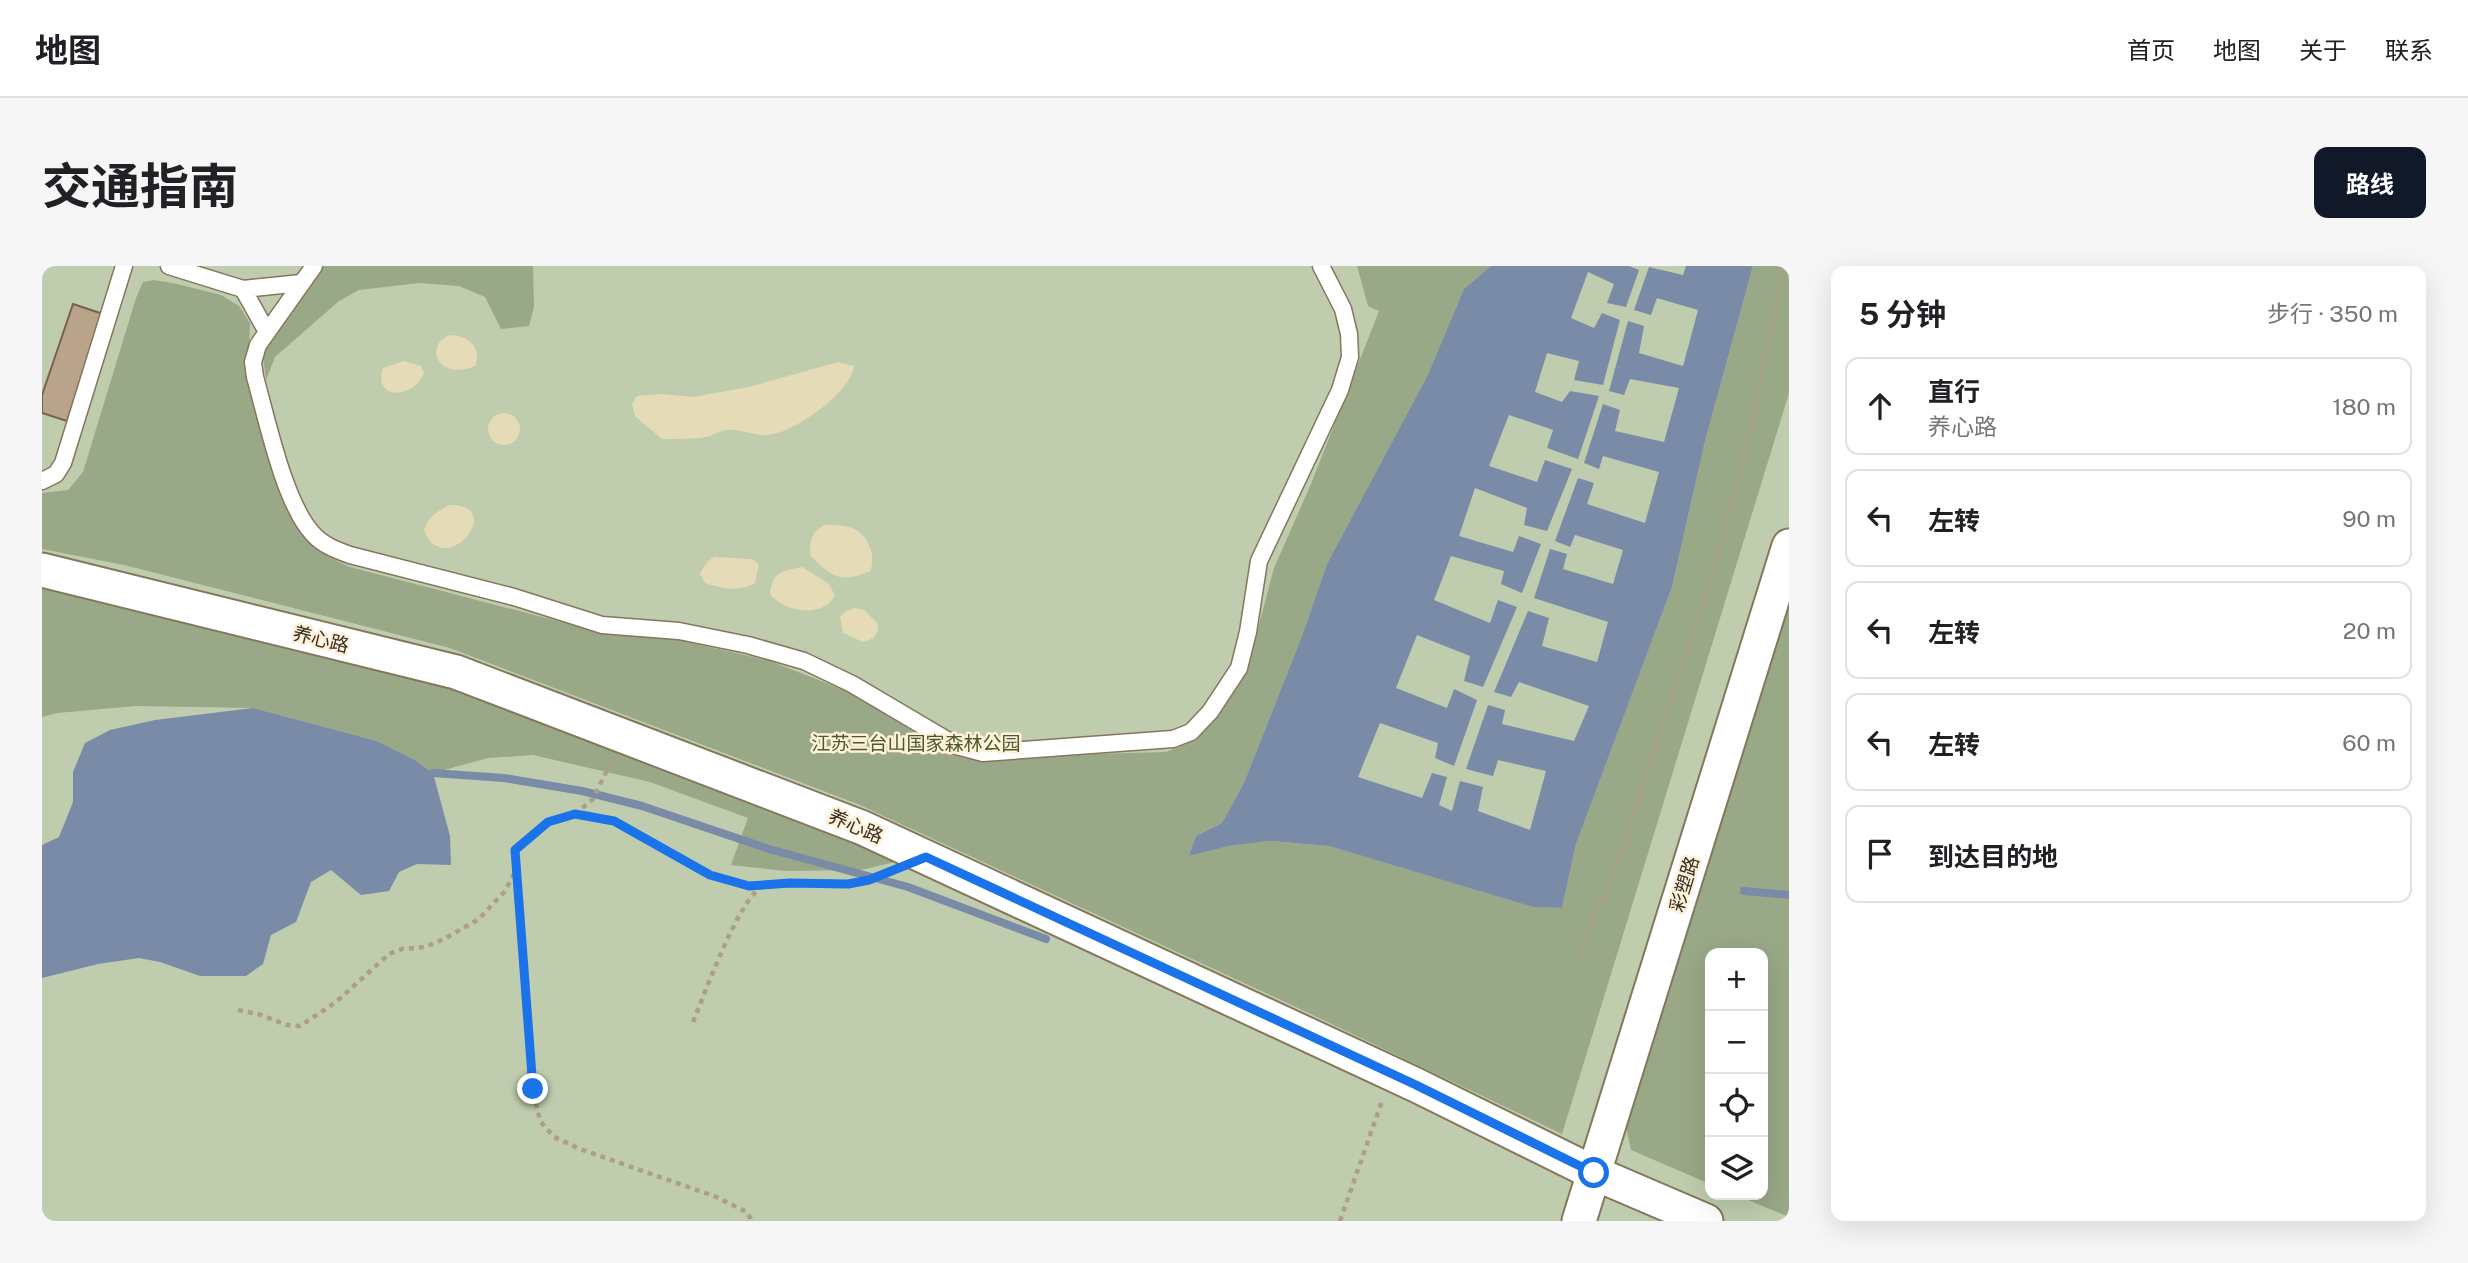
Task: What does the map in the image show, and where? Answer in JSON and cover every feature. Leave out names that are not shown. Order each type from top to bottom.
[{"type":"street","name":"彩塑路","points":[[1578,1221],[1789,546]]},
{"type":"street","name":"养心路","points":[[42,570],[456,672],[863,828],[1391,1074],[1594,1173],[1706,1221]]},
{"type":"lane","points":[[42,481],[56,474],[63,463],[124,266]]},
{"type":"lane","points":[[169,266],[243,289],[301,283]]},
{"type":"lane","points":[[314,266],[258,345],[253,362],[288,492],[312,533],[330,548],[513,597],[602,625],[679,631],[748,645],[804,661],[852,684],[957,746],[983,753],[1173,739],[1191,732],[1210,712],[1239,668],[1248,632],[1259,561],[1340,390],[1350,357],[1349,334],[1343,309],[1321,266]]},
{"type":"lane","points":[[243,289],[267,332]]},
{"type":"path","points":[[1579,956],[1624,846],[1712,576],[1743,461],[1785,266]]},
{"type":"path","points":[[623,736],[593,799],[575,814],[548,822],[515,850],[533,1089],[540,1121],[554,1137],[580,1149],[713,1196],[747,1212],[752,1221]]},
{"type":"path","points":[[575,814],[614,821],[710,875],[749,886],[790,883],[848,884],[869,880],[926,857]]},
{"type":"path","points":[[238,1010],[287,1025],[300,1026],[336,1002],[388,954],[402,949],[425,947],[479,919],[505,891],[516,871]]},
{"type":"path","points":[[693,1022],[748,898],[763,886]]},
{"type":"path","points":[[1340,1221],[1391,1074]]},
{"type":"green space","name":"江苏三台山国家森林公园","points":[[42,266],[1789,266],[1789,1221],[42,1221]]},
{"type":"green space","points":[[324,266],[533,266],[534,307],[529,326],[501,329],[485,297],[459,286],[419,283],[359,290],[339,301],[275,357],[266,380],[263,357],[265,344]]},
{"type":"green space","points":[[1357,266],[1491,266],[1464,289],[1429,375],[1327,564],[1302,636],[1244,783],[1222,823],[1196,836],[1189,856],[1229,846],[1269,841],[1329,846],[1533,907],[1562,908],[1576,844],[1672,587],[1705,441],[1753,266],[1789,266],[1789,393],[1562,1134],[860,805],[450,648],[124,565],[42,549],[42,493],[68,490],[83,472],[143,282],[154,280],[177,284],[221,295],[239,306],[250,323],[248,375],[275,478],[301,530],[327,556],[350,567],[596,631],[679,640],[770,661],[857,695],[932,744],[964,758],[999,760],[1166,752],[1188,743],[1204,732],[1218,716],[1249,663],[1274,568],[1311,484],[1379,311],[1368,306]]},
{"type":"green space","points":[[42,583],[448,681],[903,860],[861,870],[786,871],[731,865],[748,818],[650,782],[533,755],[488,758],[433,773],[415,760],[377,741],[253,708],[136,706],[57,713],[42,717]]},
{"type":"green space","points":[[1789,598],[1789,1217],[1748,1200],[1768,1200],[1768,948],[1705,948],[1705,1182],[1631,1150],[1623,1113]]},
{"type":"sand","points":[[450,335],[462,337],[472,344],[477,354],[475,366],[462,370],[452,369],[438,360],[437,346]]},
{"type":"sand","points":[[404,361],[421,366],[424,373],[419,382],[403,392],[388,391],[381,379],[383,368]]},
{"type":"sand","points":[[838,362],[854,366],[844,387],[809,417],[774,434],[760,435],[726,430],[706,437],[662,439],[635,416],[632,404],[637,396],[663,394],[693,397],[749,387]]},
{"type":"sand","points":[[504,413],[516,417],[520,429],[516,441],[504,445],[492,441],[488,429],[492,417]]},
{"type":"sand","points":[[450,505],[467,508],[474,516],[473,527],[456,545],[444,548],[433,544],[424,530],[434,514]]},
{"type":"sand","points":[[825,525],[851,528],[862,535],[869,544],[872,555],[870,571],[851,577],[837,576],[824,569],[810,555],[812,537]]},
{"type":"sand","points":[[715,557],[752,559],[759,564],[755,583],[731,589],[705,583],[700,574],[704,566]]},
{"type":"sand","points":[[802,567],[828,583],[835,595],[830,603],[822,608],[794,609],[770,594],[773,581],[779,574]]},
{"type":"sand","points":[[855,608],[864,610],[878,624],[875,636],[870,640],[863,642],[843,633],[840,617]]},
{"type":"water","points":[[1491,266],[1629,266],[1639,270],[1626,307],[1607,303],[1614,284],[1588,272],[1571,318],[1594,328],[1602,313],[1620,320],[1603,385],[1574,380],[1579,361],[1547,353],[1535,392],[1562,402],[1570,391],[1599,396],[1578,459],[1547,448],[1553,430],[1509,415],[1489,466],[1537,482],[1545,460],[1572,469],[1547,531],[1524,525],[1527,508],[1475,488],[1459,536],[1513,552],[1519,536],[1541,544],[1522,593],[1501,584],[1504,571],[1451,556],[1434,600],[1490,623],[1498,600],[1517,607],[1483,687],[1464,681],[1470,656],[1417,635],[1396,688],[1447,708],[1454,689],[1477,700],[1454,766],[1435,758],[1438,743],[1380,723],[1358,777],[1422,798],[1432,773],[1447,777],[1439,805],[1452,811],[1460,781],[1483,787],[1478,811],[1530,830],[1546,771],[1498,760],[1493,776],[1466,769],[1488,705],[1505,710],[1502,724],[1574,741],[1589,706],[1519,682],[1511,697],[1494,692],[1528,611],[1549,618],[1542,646],[1597,662],[1608,622],[1534,598],[1550,549],[1567,554],[1563,569],[1613,584],[1623,550],[1575,535],[1570,547],[1555,541],[1578,478],[1594,483],[1587,504],[1645,523],[1659,472],[1603,456],[1599,469],[1584,463],[1603,404],[1620,410],[1615,431],[1664,442],[1679,388],[1630,379],[1624,395],[1609,391],[1628,321],[1644,326],[1639,353],[1683,366],[1698,310],[1657,298],[1651,315],[1634,310],[1649,267],[1683,275],[1686,266],[1753,266],[1705,441],[1672,587],[1576,844],[1562,908],[1533,907],[1329,846],[1269,841],[1229,846],[1189,856],[1196,836],[1222,823],[1244,783],[1302,636],[1327,564],[1428,375],[1464,289]]},
{"type":"water","points":[[253,708],[377,741],[415,760],[433,773],[450,836],[451,865],[417,864],[399,872],[389,891],[361,895],[331,870],[311,882],[296,922],[271,935],[263,964],[246,976],[200,976],[160,962],[139,958],[98,964],[42,978],[42,845],[59,837],[73,802],[73,772],[85,743],[110,730],[155,720]]},
{"type":"building","points":[[73,304],[103,314],[67,421],[42,413],[42,395]]},
{"type":"waterway","points":[[433,773],[504,778],[582,791],[642,806],[769,849],[908,887],[1046,939]]},
{"type":"waterway","points":[[1744,891],[1789,895]]},
{"type":"route","points":[[533,1089],[515,850],[548,822],[575,814],[614,821],[710,875],[749,886],[774,883],[848,884],[869,880],[926,857],[1416,1085],[1594,1173]]}]
